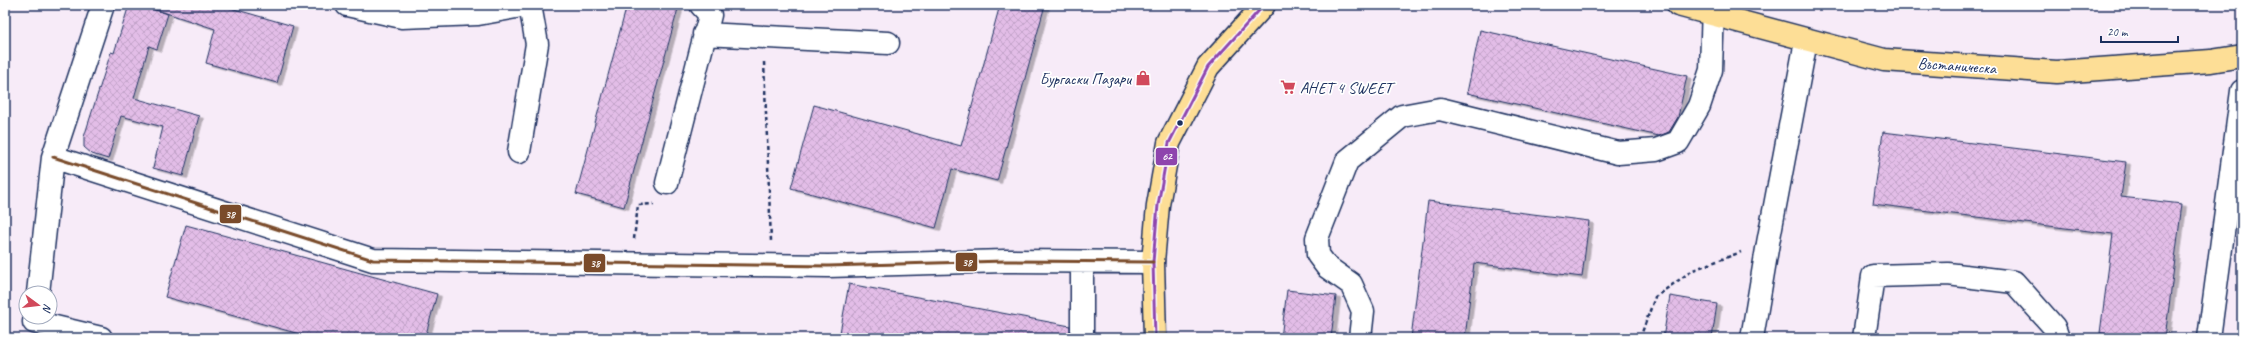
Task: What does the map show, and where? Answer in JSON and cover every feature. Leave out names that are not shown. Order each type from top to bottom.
[{"type":"main road","points":[[1155,338],[1153,262],[1158,205],[1169,143],[1208,67],[1264,5]]},
{"type":"main road","name":"Въстаническа","points":[[1678,5],[1712,10],[1806,41],[1884,60],[2057,72],[2211,61],[2242,56]]},
{"type":"street","points":[[39,285],[53,157],[103,5]]},
{"type":"street","points":[[347,5],[402,17],[478,14],[528,5],[536,44],[519,152]]},
{"type":"street","points":[[667,183],[710,15],[701,5]]},
{"type":"street","points":[[1360,338],[1363,311],[1351,284],[1327,267],[1318,255],[1317,238],[1347,161],[1402,116],[1440,109],[1618,153],[1656,150],[1678,142],[1699,106],[1711,70],[1712,10]]},
{"type":"street","points":[[704,34],[888,43]]},
{"type":"street","points":[[1752,338],[1768,243],[1806,41]]},
{"type":"street","points":[[2209,338],[2242,91]]},
{"type":"street","points":[[53,157],[373,260],[828,266],[1005,261],[1082,263],[1153,262]]},
{"type":"street","points":[[1082,263],[1082,338]]},
{"type":"street","points":[[1864,338],[1873,276],[1948,274],[2014,282],[2054,326],[2058,338]]},
{"type":"street","points":[[34,326],[101,338]]},
{"type":"path","points":[[763,37],[772,265]]},
{"type":"path","points":[[632,264],[638,205],[664,203],[667,183]]},
{"type":"path","points":[[1640,338],[1655,297],[1693,270],[1768,243]]},
{"type":"building","points":[[129,5],[139,5],[168,14],[157,49],[149,46],[134,98],[199,116],[183,176],[153,168],[163,127],[121,116],[108,159],[92,154],[84,147],[84,137],[111,52],[114,53]]},
{"type":"building","points":[[155,5],[220,5],[293,26],[277,83],[206,63],[215,29],[154,9]]},
{"type":"building","points":[[627,5],[679,5],[624,207],[576,194]]},
{"type":"building","points":[[1000,5],[1045,5],[997,181],[952,169],[936,228],[791,188],[814,105],[961,146]]},
{"type":"building","points":[[1480,30],[1687,76],[1678,117],[1669,132],[1659,136],[1467,93]]},
{"type":"building","points":[[1883,132],[2126,162],[2121,197],[2182,204],[2165,338],[2140,338],[2100,333],[2113,234],[1873,204]]},
{"type":"building","points":[[1428,201],[1589,221],[1582,277],[1474,263],[1465,338],[1411,338]]},
{"type":"building","points":[[186,225],[437,294],[425,338],[314,338],[165,297]]},
{"type":"building","points":[[849,284],[1070,326],[1070,338],[839,338]]},
{"type":"building","points":[[1287,290],[1336,296],[1331,338],[1281,338]]},
{"type":"building","points":[[1670,296],[1717,304],[1712,338],[1663,338]]},
{"type":"transit line","name":"62","points":[[1155,338],[1153,262],[1158,205],[1169,143],[1208,67],[1264,5]]},
{"type":"transit line","name":"38","points":[[53,157],[373,260],[828,266],[1005,261],[1153,262]]},
{"type":"place","name":"Бургаски Пазари","points":[[1143,78]]},
{"type":"place","name":"АНЕТ 4 SWEET","points":[[1288,87]]}]
